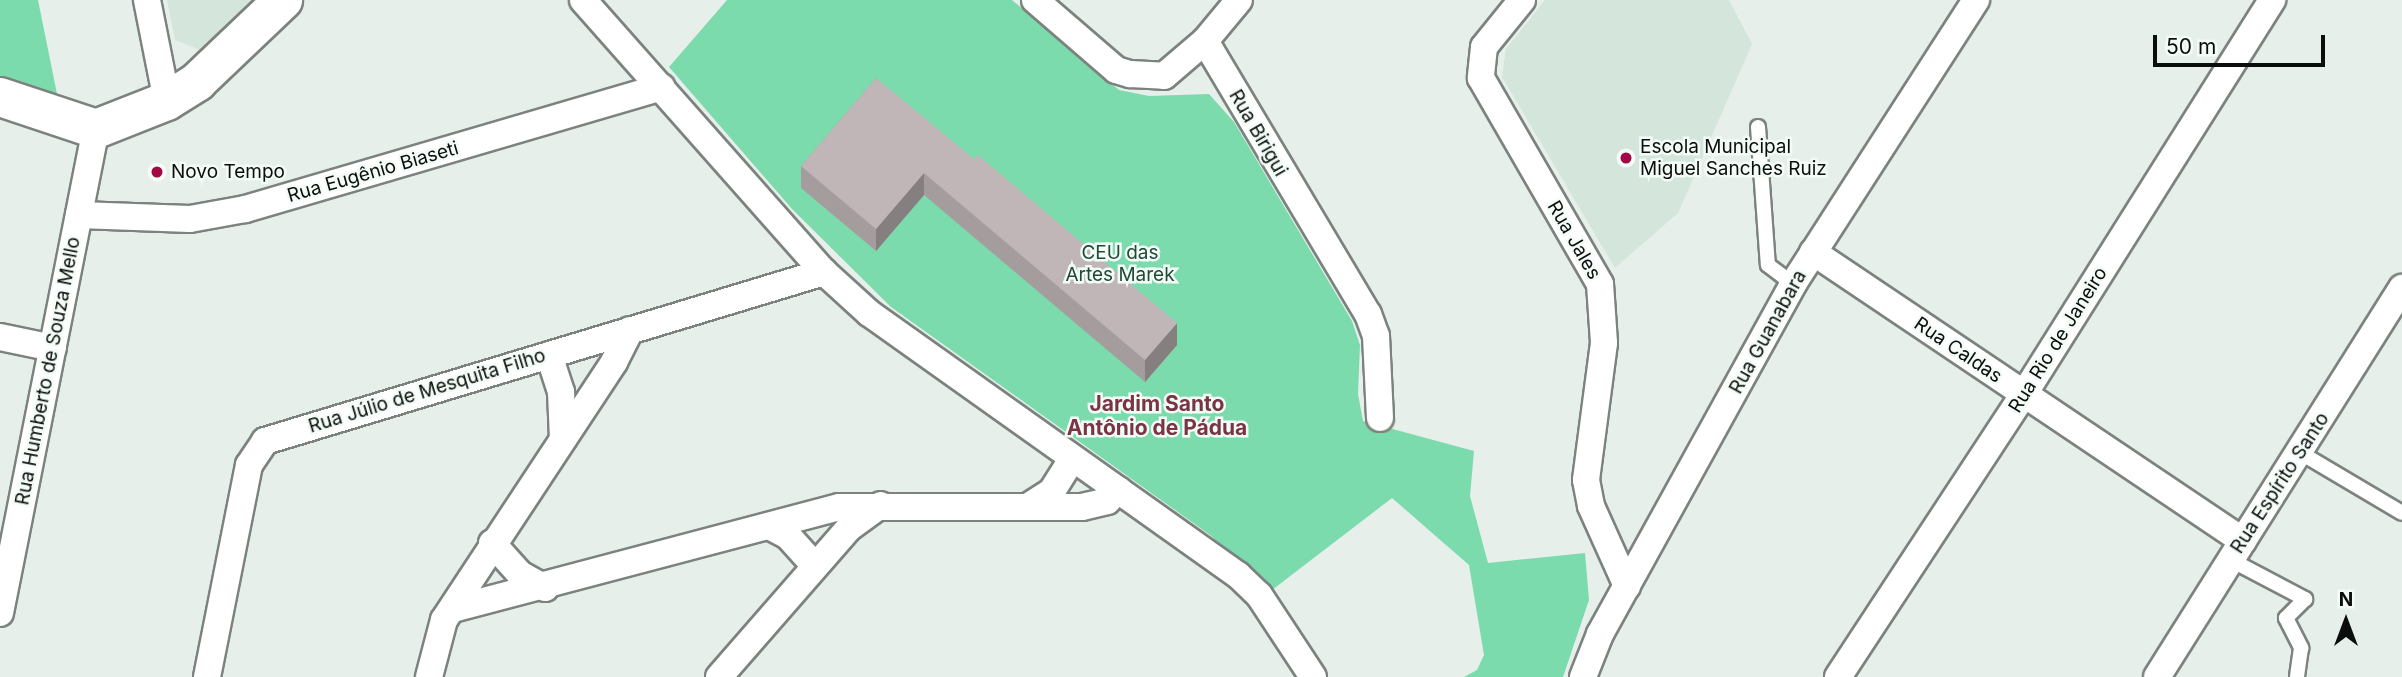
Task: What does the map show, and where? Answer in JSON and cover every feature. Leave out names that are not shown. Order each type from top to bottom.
[{"type":"street","points":[[147,0],[167,101]]},
{"type":"street","points":[[0,97],[96,129],[167,101],[224,58],[283,0]]},
{"type":"street","points":[[583,0],[824,272],[869,313],[1072,459],[1213,555],[1259,595],[1313,677]]},
{"type":"street","points":[[1035,0],[1116,70],[1130,74],[1164,76],[1205,41],[1239,0]]},
{"type":"street","name":"Rua Jales","points":[[1521,0],[1484,47],[1480,78],[1600,284],[1604,343],[1586,480],[1591,506],[1627,586]]},
{"type":"street","name":"Rua Guanabara","points":[[1583,677],[1600,634],[1793,284],[1976,0]]},
{"type":"street","name":"Rua Rio de Janeiro","points":[[1838,677],[2024,394],[2272,0]]},
{"type":"street","name":"Rua Birigui","points":[[1205,41],[1368,314],[1376,335],[1380,418]]},
{"type":"street","name":"Rua Eugênio Biaseti","points":[[79,215],[190,219],[245,209],[661,87]]},
{"type":"street","name":"Rua Humberto de Souza Mello","points":[[0,613],[5,567],[53,348],[96,129]]},
{"type":"street","name":"Rua Caldas","points":[[1813,252],[2024,394],[2237,550]]},
{"type":"street","name":"Rua Júlio de Mesquita Filho","points":[[207,677],[249,465],[259,447],[277,436],[824,272]]},
{"type":"street","name":"Rua Espírito Santo","points":[[2158,677],[2301,453],[2402,288]]},
{"type":"street","points":[[429,677],[438,635],[453,609],[492,543],[563,439],[630,330]]},
{"type":"street","points":[[0,337],[53,348]]},
{"type":"street","points":[[549,355],[561,391],[563,439]]},
{"type":"street","points":[[1029,506],[1052,491],[1072,459]]},
{"type":"street","points":[[453,609],[545,588],[824,510],[882,504],[1095,506],[1119,490]]},
{"type":"street","points":[[719,677],[814,565],[849,528],[882,504]]},
{"type":"street","points":[[769,526],[788,536],[814,565]]},
{"type":"street","points":[[492,543],[520,574],[545,588]]},
{"type":"lane","points":[[1758,127],[1768,265],[1793,284]]},
{"type":"lane","points":[[2301,453],[2402,513]]},
{"type":"lane","points":[[2237,550],[2305,599],[2286,618],[2301,648],[2297,677]]},
{"type":"shaded area","points":[[167,0],[256,0],[200,50],[175,40]]},
{"type":"shaded area","name":"Escola Municipal Miguel Sanches Ruiz","points":[[1545,0],[1729,0],[1752,44],[1678,213],[1615,268],[1502,77],[1506,49]]},
{"type":"green space","points":[[0,0],[38,0],[57,94],[0,78]]},
{"type":"green space","name":"CEU das Artes Marek","points":[[727,0],[1012,0],[1119,90],[1149,96],[1209,94],[1234,122],[1352,321],[1360,345],[1358,394],[1363,421],[1474,451],[1470,496],[1488,563],[1585,553],[1589,600],[1563,677],[1464,677],[1477,670],[1484,655],[1469,565],[1392,498],[1272,590],[1210,535],[891,307],[792,209],[669,67]]},
{"type":"building","points":[[876,78],[974,159],[978,155],[1177,323],[1145,360],[924,173],[876,229],[801,166]]},
{"type":"place","name":"Escola Municipal Miguel Sanches Ruiz","points":[[1626,158]]},
{"type":"place","name":"Novo Tempo","points":[[157,172]]},
{"type":"district","name":"Jardim Santo Antônio de Pádua","points":[[1157,416]]}]
